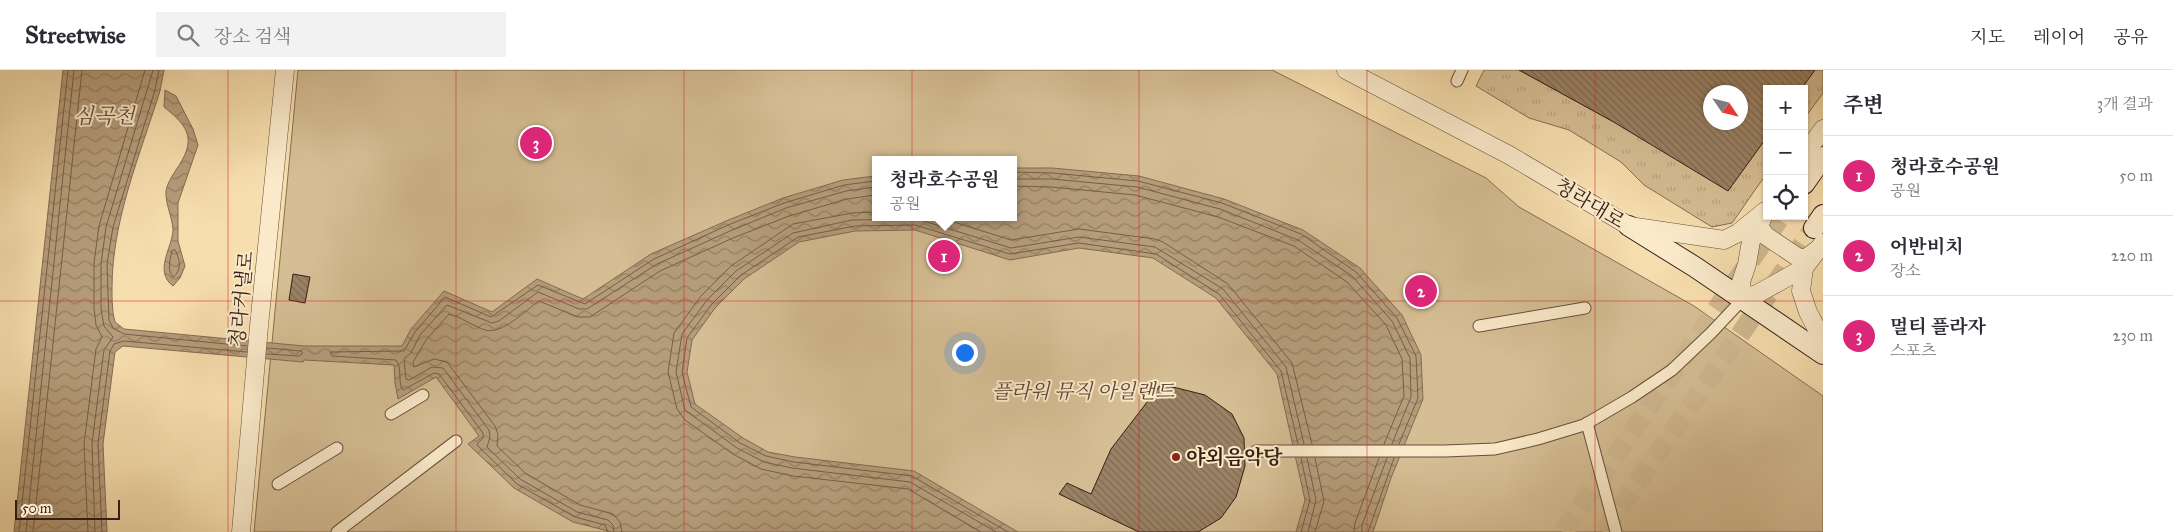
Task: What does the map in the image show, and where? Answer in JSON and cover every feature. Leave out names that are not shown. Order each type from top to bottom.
[{"type":"main road","points":[[1808,178],[1823,157]]},
{"type":"main road","name":"청라대로","points":[[1629,226],[1743,299],[1823,354]]},
{"type":"street","name":"청라커낼로","points":[[241,532],[254,374],[284,70]]},
{"type":"street","name":"청라대로","points":[[1346,70],[1509,155],[1629,226]]},
{"type":"street","points":[[1457,81],[1462,70]]},
{"type":"street","points":[[1808,150],[1823,129]]},
{"type":"street","points":[[1629,226],[1724,240],[1738,233],[1763,212]]},
{"type":"street","points":[[1743,299],[1741,282],[1747,264],[1751,241],[1763,216]]},
{"type":"street","points":[[1763,217],[1759,227],[1766,236],[1799,258],[1806,258],[1820,233]]},
{"type":"street","points":[[1820,233],[1804,268],[1801,291],[1823,341]]},
{"type":"street","points":[[1256,451],[1445,451],[1494,449],[1538,439],[1587,423],[1632,398],[1672,370],[1711,334],[1743,299],[1758,294],[1804,268]]},
{"type":"street","points":[[1479,326],[1585,308]]},
{"type":"street","points":[[392,414],[423,395]]},
{"type":"street","points":[[1587,423],[1616,532]]},
{"type":"street","points":[[337,532],[456,441]]},
{"type":"street","points":[[278,484],[337,448]]},
{"type":"green space","name":"플라워 뮤직 아일랜드","points":[[298,70],[1272,70],[1486,178],[1519,207],[1694,306],[1823,396],[1823,532],[254,532]]},
{"type":"green space","points":[[1484,70],[1519,70],[1612,121],[1763,137],[1763,179],[1732,223],[1712,227],[1644,185],[1621,162],[1569,130],[1529,118],[1476,86]]},
{"type":"green space","points":[[1815,70],[1823,70],[1823,93],[1808,114],[1808,85],[1804,85]]},
{"type":"water","name":"심곡천","points":[[63,70],[164,70],[160,91],[128,188],[113,263],[113,314],[115,322],[124,329],[304,346],[402,346],[411,329],[444,291],[492,312],[537,279],[583,299],[651,254],[783,198],[843,180],[872,176],[872,221],[1017,221],[1017,168],[1052,168],[1139,176],[1224,199],[1303,230],[1360,268],[1402,315],[1421,355],[1423,399],[1391,478],[1373,532],[1296,532],[1305,500],[1277,374],[1216,298],[1153,258],[1079,248],[1010,260],[915,230],[855,231],[799,242],[744,279],[715,308],[692,340],[687,372],[695,404],[743,438],[768,452],[914,471],[1018,532],[612,532],[573,522],[514,488],[468,444],[479,436],[436,377],[398,399],[394,365],[304,360],[303,362],[123,346],[115,352],[103,444],[107,532],[14,532]]},
{"type":"water","points":[[165,90],[176,96],[193,129],[198,145],[178,203],[178,241],[185,266],[180,278],[173,286],[167,280],[164,266],[173,229],[166,191],[186,151],[188,136],[180,122],[164,107]]},
{"type":"building","points":[[1519,70],[1815,70],[1804,85],[1763,85],[1763,143],[1728,191],[1612,121]]},
{"type":"building","points":[[293,274],[310,277],[305,303],[289,300]]},
{"type":"building","name":"야외음악당","points":[[1161,384],[1205,395],[1232,414],[1244,438],[1245,466],[1236,497],[1221,518],[1198,532],[1139,532],[1059,494],[1067,483],[1091,494],[1111,449]]},
{"type":"tunnel","points":[[1563,532],[1778,220]]},
{"type":"tunnel","points":[[1603,532],[1814,228]]},
{"type":"place","name":"멀티 플라자","points":[[536,143]]},
{"type":"place","name":"청라호수공원","points":[[944,256]]},
{"type":"place","name":"어반비치","points":[[1421,291]]},
{"type":"place","name":"야외음악당","points":[[1176,457]]}]
